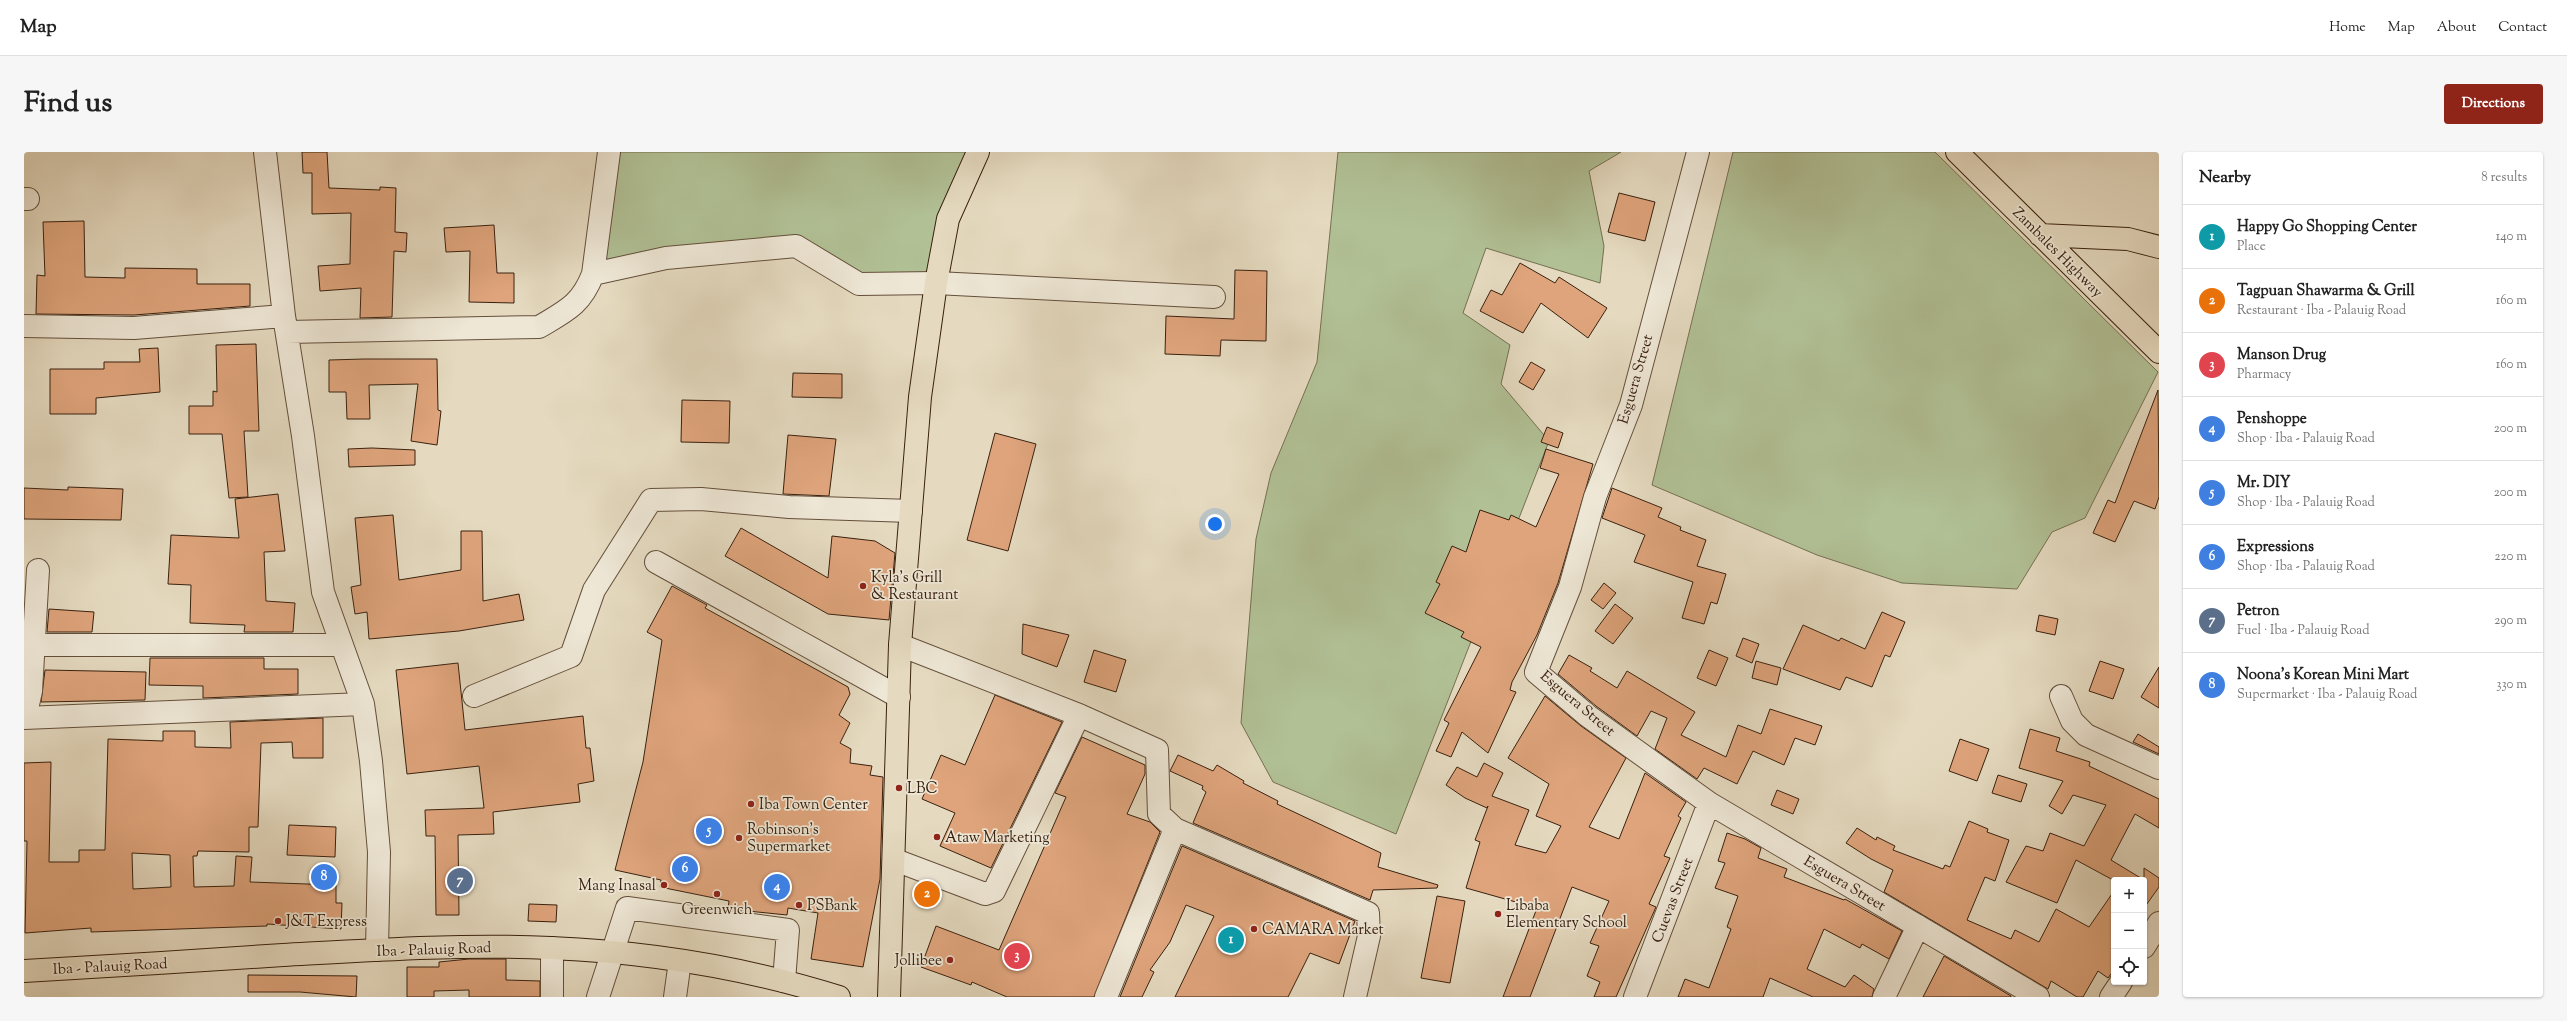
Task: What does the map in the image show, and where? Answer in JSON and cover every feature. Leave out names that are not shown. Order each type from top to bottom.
[{"type":"main road","points":[[890,997],[900,644],[920,397],[936,283],[948,219],[978,152]]},
{"type":"main road","name":"Zambales Highway","points":[[1957,152],[2159,352]]},
{"type":"main road","points":[[2040,235],[2128,239],[2159,247]]},
{"type":"main road","name":"Iba - Palauig Road","points":[[24,971],[377,950],[482,947],[552,948],[680,961],[784,981],[839,997]]},
{"type":"street","points":[[265,152],[286,324],[323,592],[362,704],[371,761],[379,852],[377,950]]},
{"type":"street","points":[[24,326],[134,328],[286,324],[539,327],[572,308],[586,292],[593,274],[609,152]]},
{"type":"street","name":"Esguera Street","points":[[1698,152],[1631,405],[1595,497],[1570,587],[1536,672],[1588,716],[1709,803],[2038,997]]},
{"type":"street","points":[[593,274],[666,258],[796,246],[859,284],[936,283],[1214,297]]},
{"type":"street","points":[[474,696],[571,656],[594,590],[650,500],[701,499],[789,507],[911,511]]},
{"type":"street","points":[[656,562],[899,697]]},
{"type":"street","points":[[38,570],[29,646],[32,692],[24,718],[362,704]]},
{"type":"street","points":[[900,644],[1079,715],[1157,750],[1159,814],[1175,829],[1368,913],[1369,936],[1355,997]]},
{"type":"street","points":[[29,646],[341,646]]},
{"type":"street","points":[[2060,696],[2072,721],[2086,734],[2159,768]]},
{"type":"street","points":[[895,860],[985,894],[994,891],[1079,715]]},
{"type":"street","name":"Cuevas Street","points":[[1635,997],[1709,803]]},
{"type":"street","points":[[1106,997],[1175,829]]},
{"type":"street","points":[[598,997],[611,953],[627,908],[788,930],[784,981]]},
{"type":"street","points":[[2147,942],[2159,924]]},
{"type":"street","points":[[1884,997],[1918,926]]},
{"type":"street","points":[[552,948],[552,997]]},
{"type":"street","points":[[675,997],[680,961]]},
{"type":"street","points":[[2111,997],[2119,985]]},
{"type":"green space","points":[[606,152],[978,152],[936,283],[859,284],[796,246],[593,274]]},
{"type":"green space","points":[[1338,152],[1621,152],[1589,171],[1604,246],[1600,283],[1486,248],[1463,313],[1510,345],[1501,384],[1549,441],[1396,834],[1273,782],[1241,723],[1256,539],[1271,473],[1317,362]]},
{"type":"green space","points":[[1733,152],[1935,152],[2158,372],[2085,518],[2052,532],[2017,589],[1902,583],[1817,555],[1652,485]]},
{"type":"building","points":[[302,152],[327,152],[329,188],[380,190],[380,187],[396,188],[395,232],[407,233],[406,252],[394,251],[392,317],[360,318],[361,288],[320,291],[318,266],[350,264],[351,213],[312,214],[312,173],[303,173]]},
{"type":"building","points":[[1619,193],[1655,202],[1645,241],[1608,232]]},
{"type":"building","points":[[84,221],[85,277],[125,278],[125,268],[197,269],[197,284],[250,284],[250,306],[134,315],[36,314],[37,275],[45,276],[43,222]]},
{"type":"building","points":[[494,225],[497,273],[514,273],[514,303],[469,302],[470,251],[446,252],[444,228]]},
{"type":"building","points":[[1520,263],[1555,283],[1559,277],[1607,308],[1588,338],[1541,303],[1523,333],[1480,311],[1491,290],[1502,295]]},
{"type":"building","points":[[1235,270],[1267,271],[1266,341],[1221,340],[1220,356],[1165,354],[1166,316],[1234,319]]},
{"type":"building","points":[[256,344],[259,431],[244,431],[248,497],[229,498],[222,434],[189,434],[189,406],[213,406],[213,391],[217,392],[216,345]]},
{"type":"building","points":[[158,348],[160,392],[96,398],[96,414],[50,414],[50,369],[104,369],[104,362],[140,362],[139,349]]},
{"type":"building","points":[[437,359],[438,410],[441,411],[437,445],[411,441],[418,384],[369,385],[370,419],[347,419],[346,392],[329,392],[329,360]]},
{"type":"building","points":[[1531,362],[1545,370],[1533,390],[1519,382]]},
{"type":"building","points":[[793,373],[842,374],[842,398],[792,397]]},
{"type":"building","points":[[2158,390],[2159,497],[2155,509],[2134,501],[2115,542],[2093,533],[2108,500],[2115,503]]},
{"type":"building","points":[[682,400],[730,401],[729,443],[681,442]]},
{"type":"building","points":[[1547,427],[1563,433],[1558,448],[1541,442]]},
{"type":"building","points":[[995,433],[1036,444],[1008,551],[967,540]]},
{"type":"building","points":[[788,435],[836,439],[829,496],[783,494]]},
{"type":"building","points":[[372,448],[415,450],[415,465],[349,467],[348,449]]},
{"type":"building","points":[[1546,449],[1593,464],[1558,583],[1537,635],[1512,682],[1510,690],[1516,692],[1488,753],[1462,732],[1451,757],[1436,751],[1449,723],[1444,720],[1481,647],[1461,637],[1464,632],[1425,613],[1440,584],[1436,582],[1452,546],[1466,552],[1480,510],[1509,520],[1511,515],[1536,527],[1559,474],[1540,468]]},
{"type":"building","points":[[68,487],[123,489],[121,520],[24,519],[24,488],[68,490]]},
{"type":"building","points":[[1612,488],[1662,508],[1658,517],[1681,527],[1680,530],[1706,540],[1697,566],[1726,574],[1717,604],[1711,602],[1704,624],[1682,618],[1693,582],[1634,562],[1645,535],[1602,518]]},
{"type":"building","points":[[278,494],[285,551],[264,552],[266,601],[295,603],[293,632],[244,632],[245,625],[190,623],[191,585],[168,584],[171,535],[239,538],[235,499]]},
{"type":"building","points":[[393,515],[399,580],[461,570],[461,531],[482,531],[483,601],[519,594],[524,620],[459,631],[369,639],[367,612],[355,614],[351,587],[361,585],[355,518]]},
{"type":"building","points":[[741,528],[828,578],[832,536],[875,541],[895,553],[889,620],[828,614],[725,556]]},
{"type":"building","points":[[1604,583],[1616,593],[1603,609],[1591,600]]},
{"type":"building","name":"Iba Town Center","points":[[672,586],[707,605],[705,608],[848,687],[850,694],[839,715],[850,723],[840,743],[851,749],[850,763],[872,766],[870,775],[883,777],[880,879],[863,967],[811,959],[818,913],[788,908],[787,915],[728,909],[729,901],[660,887],[661,880],[615,870],[643,762],[662,640],[647,632]]},
{"type":"building","points":[[1615,604],[1633,618],[1613,644],[1595,631]]},
{"type":"building","points":[[49,609],[94,612],[92,632],[47,632]]},
{"type":"building","points":[[1882,612],[1905,622],[1890,657],[1885,655],[1872,687],[1846,677],[1840,690],[1783,669],[1803,625],[1839,641],[1841,638],[1865,649]]},
{"type":"building","points":[[2039,615],[2058,619],[2055,635],[2036,631]]},
{"type":"building","points":[[1023,624],[1069,635],[1057,667],[1022,654]]},
{"type":"building","points":[[1743,638],[1759,644],[1752,663],[1736,656]]},
{"type":"building","points":[[1094,650],[1126,660],[1116,692],[1084,682]]},
{"type":"building","points":[[1709,650],[1728,658],[1716,686],[1697,678]]},
{"type":"building","points":[[1569,655],[1592,668],[1590,671],[1617,688],[1627,671],[1695,712],[1681,735],[1726,757],[1738,725],[1761,734],[1770,709],[1822,726],[1815,745],[1795,738],[1784,765],[1753,751],[1737,784],[1704,768],[1697,779],[1655,749],[1667,718],[1651,711],[1637,736],[1596,706],[1558,674]]},
{"type":"building","points":[[150,658],[264,658],[264,669],[298,669],[298,694],[203,698],[203,686],[149,685]]},
{"type":"building","points":[[1756,661],[1781,668],[1777,685],[1752,678]]},
{"type":"building","points":[[2100,661],[2124,669],[2113,699],[2089,691]]},
{"type":"building","points":[[458,663],[465,730],[583,716],[586,748],[590,748],[594,781],[578,784],[580,802],[493,812],[494,834],[458,835],[459,915],[436,915],[435,836],[426,836],[425,810],[484,808],[479,766],[407,774],[396,670]]},
{"type":"building","points":[[2159,667],[2159,708],[2141,697]]},
{"type":"building","points":[[45,670],[146,672],[145,700],[41,702]]},
{"type":"building","points":[[995,695],[1062,722],[991,868],[940,846],[955,813],[922,799],[941,755],[965,765]]},
{"type":"building","points":[[1545,696],[1581,726],[1626,758],[1589,827],[1619,839],[1645,773],[1686,802],[1678,816],[1681,818],[1664,856],[1670,858],[1649,904],[1656,907],[1616,997],[1594,997],[1600,982],[1587,976],[1599,946],[1590,943],[1609,901],[1572,887],[1530,997],[1503,997],[1537,908],[1466,888],[1480,842],[1475,840],[1488,806],[1487,808],[1465,798],[1446,785],[1457,767],[1477,777],[1484,763],[1503,773],[1492,796],[1529,810],[1515,845],[1546,853],[1561,826],[1536,816],[1549,784],[1508,758]]},
{"type":"building","points":[[323,718],[323,758],[293,758],[292,742],[261,743],[258,827],[249,827],[249,852],[198,851],[197,856],[193,856],[194,887],[234,886],[236,856],[252,857],[250,882],[336,885],[336,903],[342,903],[341,929],[267,924],[267,926],[91,932],[91,928],[25,933],[27,841],[24,841],[24,763],[51,762],[49,862],[79,862],[79,850],[105,850],[108,739],[163,741],[163,731],[195,731],[195,747],[231,748],[230,722]],"holes":[[[132,853],[170,855],[171,887],[133,889]]]},
{"type":"building","points":[[2030,729],[2060,738],[2056,751],[2090,762],[2089,766],[2159,799],[2159,828],[2135,814],[2111,860],[2139,877],[2111,877],[2111,879],[2076,860],[2057,903],[2006,882],[2026,846],[2043,851],[2050,833],[2084,846],[2106,805],[2073,795],[2062,814],[2049,806],[2063,781],[2019,768]]},
{"type":"building","points":[[2138,734],[2159,747],[2159,754],[2133,742]]},
{"type":"building","points":[[1082,737],[1145,765],[1145,774],[1127,814],[1150,822],[1160,832],[1094,997],[1007,997],[972,982],[971,985],[921,967],[936,926],[999,950],[1066,797],[1055,793]]},
{"type":"building","points":[[1960,739],[1989,749],[1977,781],[1949,771]]},
{"type":"building","points":[[1178,755],[1213,771],[1217,765],[1244,781],[1243,783],[1278,801],[1277,804],[1381,853],[1378,867],[1438,885],[1437,888],[1373,890],[1370,900],[1193,823],[1206,792],[1202,789],[1203,786],[1170,771]]},
{"type":"building","points":[[1998,775],[2027,784],[2021,802],[1992,793]]},
{"type":"building","points":[[1777,790],[1799,799],[1793,814],[1771,805]]},
{"type":"building","points":[[1969,821],[1988,829],[1987,832],[2009,840],[1995,881],[1985,877],[1967,920],[2011,939],[2015,930],[2039,942],[2056,909],[2089,927],[2111,895],[2111,974],[2108,978],[2098,971],[2083,997],[2077,997],[2051,981],[2048,989],[1884,892],[1893,870],[1871,859],[1846,843],[1857,828],[1876,840],[1877,837],[1895,846],[1893,850],[1943,869],[1945,865],[1950,867]]},
{"type":"building","points":[[289,825],[336,827],[335,857],[287,855]]},
{"type":"building","points":[[1727,833],[1745,839],[1761,848],[1758,858],[1787,869],[1784,877],[1844,900],[1845,899],[1902,931],[1889,959],[1862,944],[1860,948],[1824,929],[1807,969],[1845,987],[1854,975],[1874,989],[1872,997],[1813,997],[1770,978],[1763,997],[1678,997],[1685,979],[1709,988],[1731,929],[1727,927],[1738,896],[1715,888],[1725,863],[1718,861]]},
{"type":"building","points":[[1182,846],[1355,921],[1339,964],[1310,953],[1288,997],[1175,997],[1214,916],[1186,905],[1170,942],[1150,970],[1154,972],[1142,997],[1120,997]]},
{"type":"building","points":[[2144,868],[2159,878],[2159,887],[2147,904],[2147,877],[2144,877]]},
{"type":"building","points":[[1437,896],[1465,901],[1450,983],[1421,978]]},
{"type":"building","points":[[529,904],[557,905],[556,922],[528,921]]},
{"type":"building","points":[[1944,956],[2011,996],[2011,997],[1923,997]]},
{"type":"building","points":[[469,959],[506,959],[506,980],[540,981],[540,997],[469,997],[469,990],[434,991],[434,997],[407,997],[407,967],[439,967],[439,962]]},
{"type":"building","points":[[248,975],[357,976],[356,997],[300,992],[248,992]]},
{"type":"place","name":"Kyla's Grill & Restaurant","points":[[863,586]]},
{"type":"place","name":"LBC","points":[[899,788]]},
{"type":"place","name":"Iba Town Center","points":[[751,804]]},
{"type":"place","name":"Mr. DIY","points":[[709,831]]},
{"type":"place","name":"Ataw Marketing","points":[[937,837]]},
{"type":"place","name":"Robinson's Supermarket","points":[[739,838]]},
{"type":"place","name":"Expressions","points":[[685,869]]},
{"type":"place","name":"Noona's Korean Mini Mart","points":[[324,877]]},
{"type":"place","name":"Petron","points":[[460,881]]},
{"type":"place","name":"Mang Inasal","points":[[664,885]]},
{"type":"place","name":"Penshoppe","points":[[777,887]]},
{"type":"place","name":"Greenwich","points":[[717,894]]},
{"type":"place","name":"Tagpuan Shawarma & Grill","points":[[927,894]]},
{"type":"place","name":"PSBank","points":[[799,905]]},
{"type":"place","name":"Libaba Elementary School","points":[[1498,914]]},
{"type":"place","name":"J&T Express","points":[[278,921]]},
{"type":"place","name":"CAMARA Market","points":[[1254,929]]},
{"type":"place","name":"Happy Go Shopping Center","points":[[1231,940]]},
{"type":"place","name":"Manson Drug","points":[[1017,956]]},
{"type":"place","name":"Jollibee","points":[[950,960]]}]
